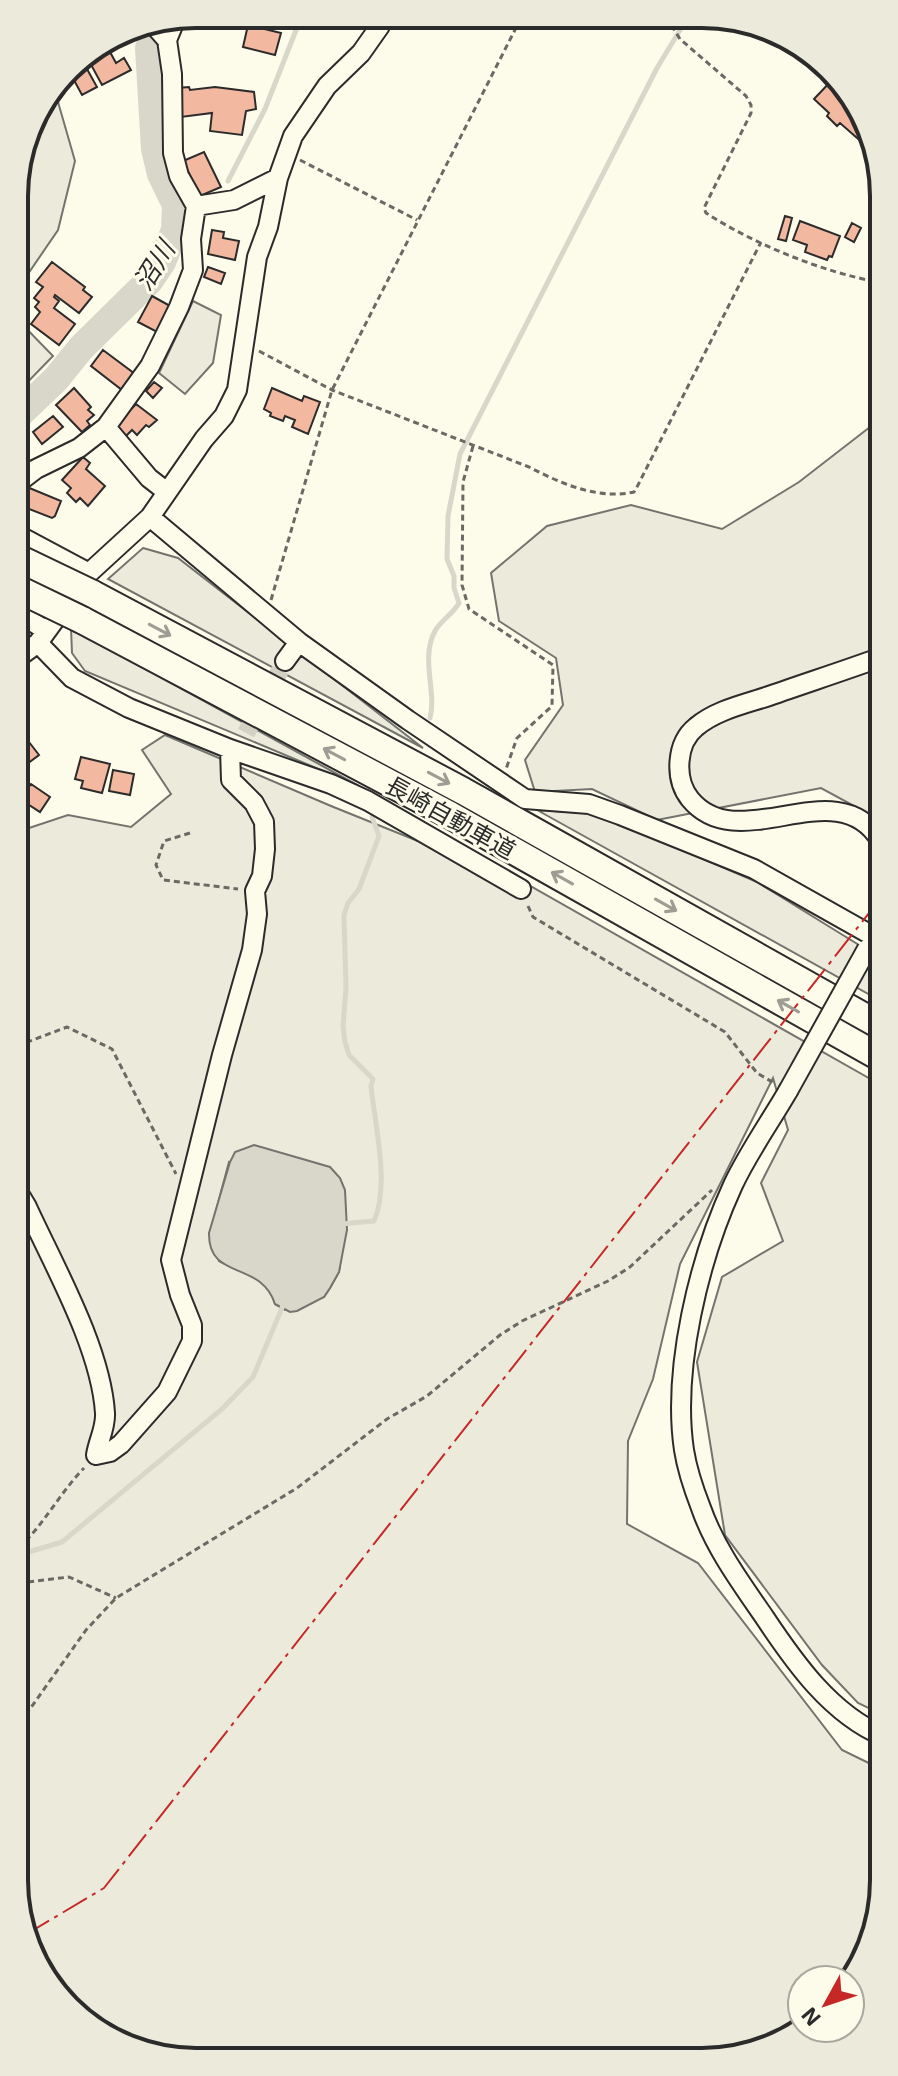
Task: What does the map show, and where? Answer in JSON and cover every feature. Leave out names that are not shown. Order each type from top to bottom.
[{"type":"highway","name":"長崎自動車道","points":[[28,561],[90,583],[870,1020]]},
{"type":"highway","name":"長崎自動車道","points":[[28,594],[450,815],[870,1052]]},
{"type":"street","points":[[28,648],[150,517],[204,439],[224,416],[237,390],[257,257],[268,227],[286,153],[300,123],[327,86],[361,53],[379,28]]},
{"type":"street","points":[[28,475],[79,448],[106,427],[150,366],[193,270],[191,239],[196,206],[179,176],[173,153],[172,74],[167,40],[171,30]]},
{"type":"street","points":[[160,32],[167,40]]},
{"type":"street","points":[[196,206],[234,200],[278,178]]},
{"type":"street","points":[[106,427],[149,478],[167,492]]},
{"type":"street","points":[[150,517],[299,642],[525,799],[589,804],[754,869],[870,934]]},
{"type":"street","points":[[28,542],[90,583]]},
{"type":"street","points":[[28,623],[72,678],[129,708],[239,745],[368,801],[521,889]]},
{"type":"street","points":[[285,661],[299,642]]},
{"type":"street","points":[[870,661],[721,712],[694,728],[681,751],[680,779],[690,799],[715,819],[745,822],[825,809],[856,818],[870,828]]},
{"type":"street","points":[[28,1213],[76,1315],[98,1376],[105,1427],[96,1455],[110,1452],[121,1444],[167,1392],[192,1341],[192,1325],[171,1260],[225,1041],[252,950],[257,914],[255,891],[262,876],[265,849],[264,822],[254,803],[231,780],[239,745]]},
{"type":"street","points":[[870,946],[734,1184],[705,1258],[689,1331],[682,1399],[684,1451],[701,1510],[727,1562],[789,1653],[834,1704],[870,1728]]},
{"type":"path","points":[[267,615],[332,390],[516,28]]},
{"type":"path","points":[[672,28],[680,39],[746,96],[751,105],[751,113],[704,208],[710,216],[761,242],[846,276],[870,280]]},
{"type":"path","points":[[286,153],[417,220]]},
{"type":"path","points":[[245,343],[332,390],[529,467],[558,482],[584,490],[634,492],[761,242]]},
{"type":"path","points":[[473,446],[463,482],[462,585],[469,609],[553,665],[552,706],[517,738],[501,783]]},
{"type":"path","points":[[190,833],[164,841],[156,865],[163,880],[255,891]]},
{"type":"path","points":[[521,889],[533,917],[725,1032],[757,1073],[788,1091]]},
{"type":"path","points":[[28,1042],[67,1027],[112,1049],[188,1198]]},
{"type":"path","points":[[28,1712],[86,1630],[116,1598],[297,1488],[387,1419],[427,1396],[511,1328],[608,1281],[630,1267],[719,1183],[734,1184]]},
{"type":"path","points":[[28,1540],[69,1483],[96,1455]]},
{"type":"path","points":[[28,1582],[69,1577],[116,1598]]},
{"type":"shaded area","points":[[58,101],[75,161],[58,230],[28,274],[29,174],[41,132]]},
{"type":"shaded area","points":[[193,301],[221,315],[213,363],[185,394],[159,373]]},
{"type":"shaded area","points":[[28,330],[53,356],[28,382]]},
{"type":"shaded area","points":[[870,427],[870,815],[821,788],[657,820],[592,789],[535,792],[525,760],[563,705],[556,658],[499,621],[491,573],[547,526],[631,505],[722,529],[799,482]]},
{"type":"shaded area","points":[[143,548],[178,558],[423,748],[108,579]]},
{"type":"shaded area","points":[[71,628],[359,786],[85,671],[72,653]]},
{"type":"shaded area","points":[[165,735],[532,887],[870,1079],[870,1709],[858,1703],[822,1665],[725,1535],[697,1362],[722,1277],[783,1241],[761,1183],[788,1130],[773,1078],[680,1264],[653,1379],[628,1441],[627,1524],[698,1563],[842,1750],[870,1764],[870,1891],[861,1934],[847,1964],[786,1964],[786,2025],[776,2031],[724,2047],[702,2048],[174,2047],[142,2039],[103,2020],[77,1999],[51,1964],[34,1923],[28,1880],[28,828],[68,815],[131,827],[171,794],[142,750]],"holes":[[[229,1162],[346,1224],[339,1272],[324,1297],[285,1310],[275,1304],[260,1281],[219,1261],[210,1233]]]},
{"type":"shaded area","points":[[537,810],[599,814],[757,882],[870,952],[870,995]]},
{"type":"shaded area","points":[[254,1145],[330,1167],[345,1190],[347,1230],[339,1272],[324,1297],[297,1311],[290,1312],[275,1304],[259,1281],[226,1265],[211,1248],[209,1233],[230,1162],[235,1152]]},
{"type":"building","points":[[247,28],[281,33],[275,55],[243,47]]},
{"type":"building","points":[[110,52],[116,63],[124,58],[131,70],[102,85],[91,65]]},
{"type":"building","points":[[87,69],[97,87],[82,95],[74,80]]},
{"type":"building","points":[[828,85],[853,122],[860,140],[840,123],[837,126],[814,99]]},
{"type":"building","points":[[189,87],[190,90],[215,87],[254,92],[256,109],[246,111],[242,135],[210,131],[212,113],[181,117],[177,88]]},
{"type":"building","points":[[204,152],[221,187],[200,196],[183,161]]},
{"type":"building","points":[[785,216],[792,218],[786,241],[778,239]]},
{"type":"building","points":[[800,221],[840,236],[832,257],[829,256],[827,260],[805,252],[807,245],[793,240]]},
{"type":"building","points":[[852,223],[861,228],[854,242],[845,237]]},
{"type":"building","points":[[212,230],[224,232],[223,238],[239,241],[235,260],[208,254]]},
{"type":"building","points":[[52,262],[85,287],[83,290],[92,297],[79,313],[55,295],[59,301],[54,308],[75,324],[59,345],[31,324],[40,312],[35,307],[39,302],[34,298],[43,287],[36,282]]},
{"type":"building","points":[[208,267],[225,273],[221,284],[204,277]]},
{"type":"building","points":[[152,296],[172,307],[159,333],[138,322]]},
{"type":"building","points":[[103,350],[135,374],[122,390],[91,366]]},
{"type":"building","points":[[154,382],[162,388],[153,398],[146,391]]},
{"type":"building","points":[[74,388],[94,415],[87,421],[90,425],[82,432],[56,405]]},
{"type":"building","points":[[272,388],[302,401],[304,396],[320,402],[308,434],[292,427],[295,420],[285,416],[283,421],[270,416],[271,413],[264,409]]},
{"type":"building","points":[[136,404],[157,420],[149,427],[146,425],[137,435],[132,430],[125,437],[115,426]]},
{"type":"building","points":[[53,416],[63,427],[42,444],[33,432]]},
{"type":"building","points":[[83,457],[90,463],[86,469],[105,486],[88,506],[80,498],[76,502],[67,493],[71,488],[62,480]]},
{"type":"building","points":[[28,487],[61,501],[52,518],[28,509]]},
{"type":"building","points":[[28,743],[39,755],[28,763]]},
{"type":"building","points":[[81,757],[110,764],[102,793],[81,788],[83,781],[75,779]]},
{"type":"building","points":[[113,770],[134,774],[130,795],[109,791]]},
{"type":"building","points":[[31,784],[50,797],[40,812],[28,804]]},
{"type":"waterway","points":[[228,181],[265,109],[297,28]]},
{"type":"waterway","points":[[430,718],[431,642],[435,631],[459,603],[447,559],[448,516],[460,454],[657,68],[681,28]]},
{"type":"waterway","name":"沼川","points":[[28,406],[150,280],[162,262],[175,230],[176,205],[161,174],[155,149],[149,48],[154,34]]},
{"type":"waterway","points":[[341,1224],[374,1221],[381,1190],[371,1086],[373,1079],[349,1055],[343,1026],[346,988],[344,915],[348,903],[359,889],[379,836],[372,817]]},
{"type":"waterway","points":[[28,1552],[62,1542],[222,1409],[253,1377],[284,1303]]},
{"type":"tunnel","points":[[246,733],[285,661]]},
{"type":"power","points":[[36,1929],[104,1888],[870,912]]}]
